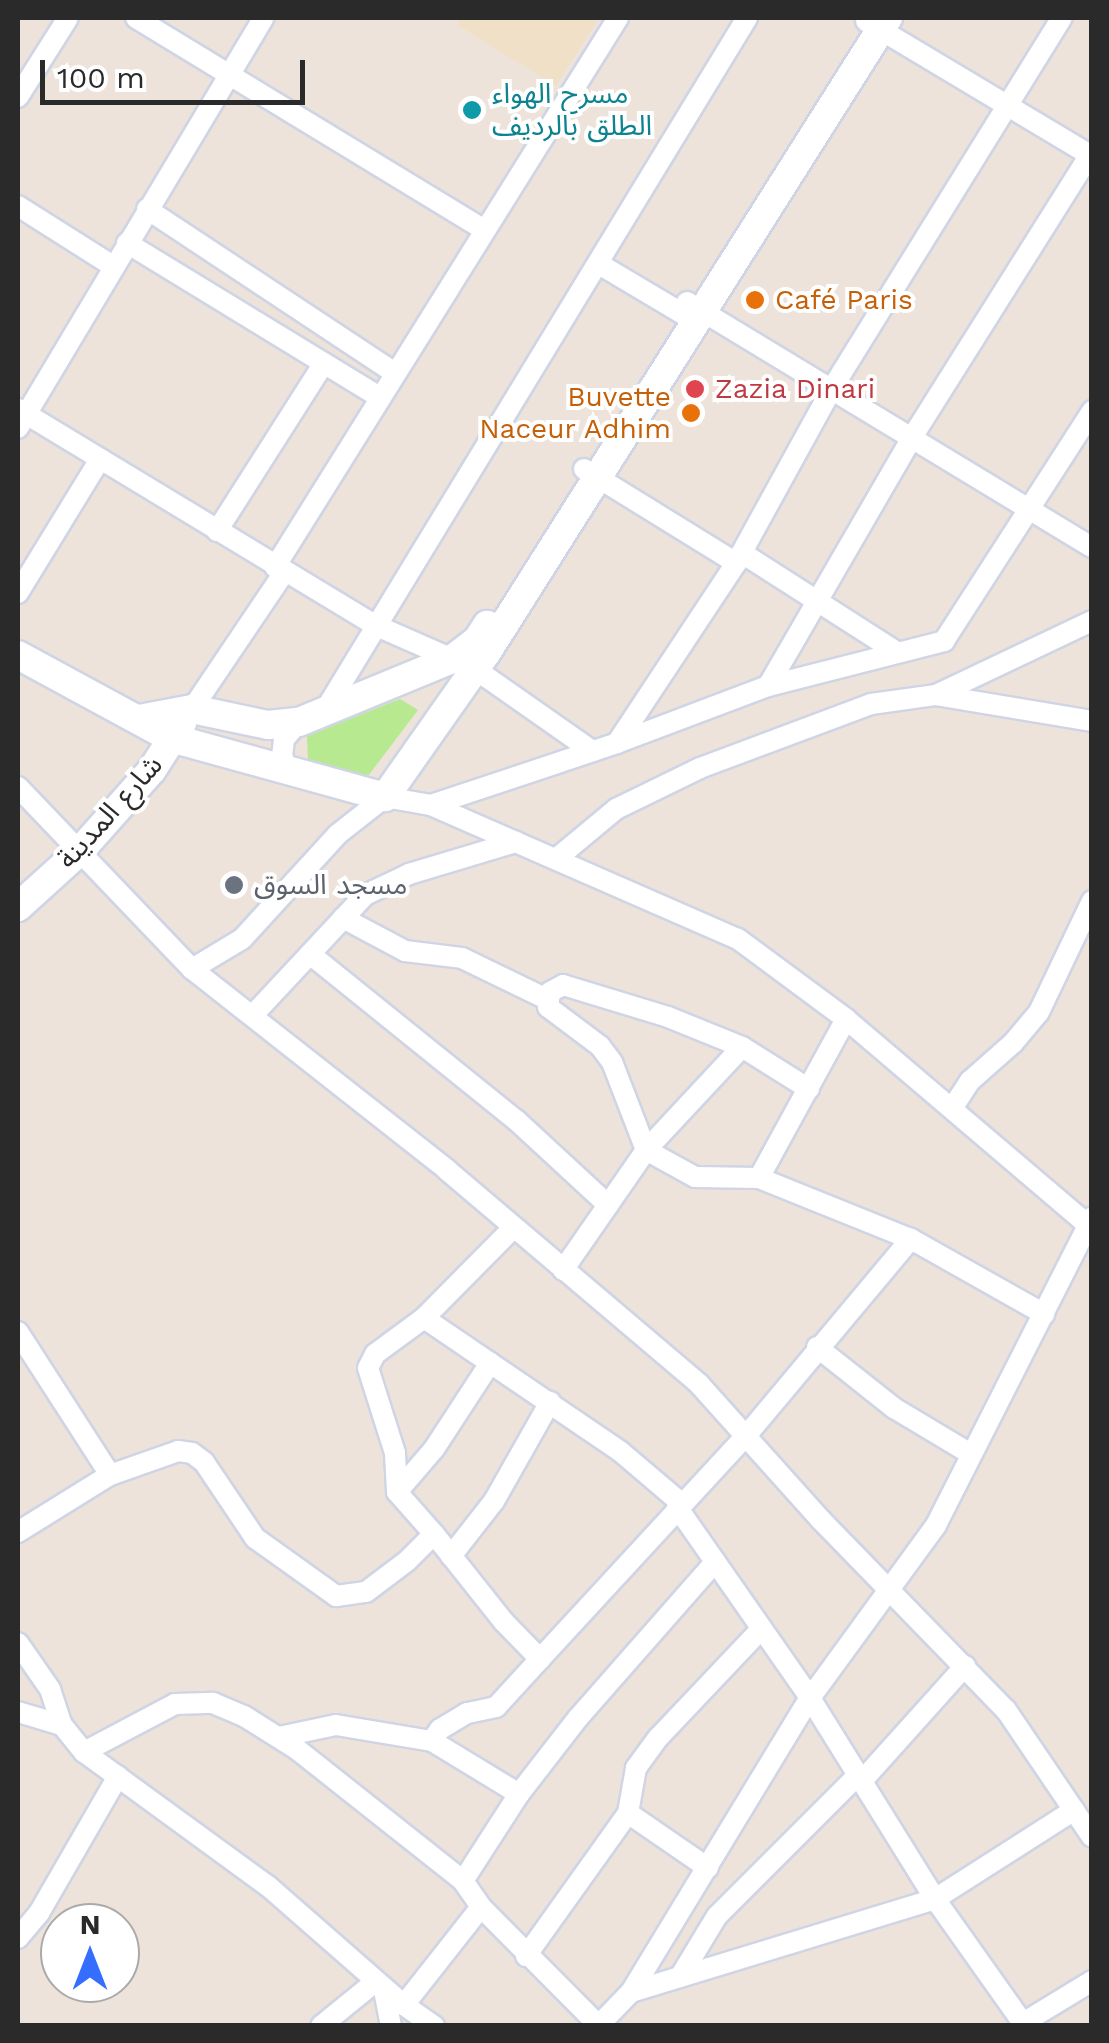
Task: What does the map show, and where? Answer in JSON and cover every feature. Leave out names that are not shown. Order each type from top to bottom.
[{"type":"street","points":[[18,97],[68,18]]},
{"type":"street","points":[[136,18],[483,229]]},
{"type":"street","points":[[263,18],[20,417],[100,460],[377,626],[464,664],[592,751]]},
{"type":"street","points":[[192,710],[394,373],[618,18]]},
{"type":"street","points":[[289,773],[282,756],[284,739],[312,717],[377,626],[747,18]]},
{"type":"street","points":[[617,744],[739,558],[831,390],[1062,18]]},
{"type":"street","points":[[196,971],[242,938],[338,834],[385,796],[478,639],[591,473],[876,22],[1091,154],[911,439],[768,686]]},
{"type":"street","points":[[18,206],[113,266]]},
{"type":"street","points":[[147,209],[394,373]]},
{"type":"street","points":[[128,244],[380,397]]},
{"type":"street","points":[[599,264],[831,390],[1092,547]]},
{"type":"street","points":[[246,316],[262,286]]},
{"type":"street","points":[[217,531],[324,364]]},
{"type":"street","points":[[431,805],[617,744],[768,686],[944,641],[1092,410]]},
{"type":"street","points":[[18,593],[100,460]]},
{"type":"street","points":[[591,473],[815,599],[894,651]]},
{"type":"street","points":[[936,695],[1092,621]]},
{"type":"street","points":[[18,655],[171,738],[289,773],[431,805],[738,939],[846,1019],[1090,1223],[936,1525],[810,1698],[631,1992],[598,2025],[526,1956],[463,1881],[279,1737],[213,1703],[175,1704],[84,1752]]},
{"type":"street","points":[[139,719],[192,710],[268,725],[312,717],[464,664]]},
{"type":"street","points":[[556,859],[616,809],[700,768],[871,704],[936,695],[1092,721]]},
{"type":"street","name":"شارع المدينة","points":[[18,906],[80,851],[152,770],[192,710]]},
{"type":"street","points":[[18,787],[196,971],[700,1384],[886,1590],[1006,1710],[1092,1838]]},
{"type":"street","points":[[248,1012],[364,896],[397,879],[510,838]]},
{"type":"street","points":[[953,1107],[970,1081],[1014,1043],[1039,1012],[1084,935],[1092,901]]},
{"type":"street","points":[[343,918],[405,951],[462,958],[547,999]]},
{"type":"street","points":[[310,954],[517,1120],[608,1205]]},
{"type":"street","points":[[809,1088],[742,1048],[668,1017],[563,985],[557,986],[547,999],[548,1007],[607,1054],[646,1150],[695,1178],[759,1178],[911,1239],[1044,1314]]},
{"type":"street","points":[[759,1178],[846,1019]]},
{"type":"street","points":[[564,1270],[646,1150],[742,1048]]},
{"type":"street","points":[[513,1228],[424,1318],[375,1354],[368,1368],[395,1453],[397,1492],[504,1622],[540,1659]]},
{"type":"street","points":[[432,1742],[440,1730],[467,1713],[485,1713],[496,1706],[746,1436],[817,1346],[911,1239]]},
{"type":"street","points":[[424,1318],[658,1479],[810,1698],[935,1899],[1024,2024],[1092,1982]]},
{"type":"street","points":[[18,1332],[110,1475]]},
{"type":"street","points":[[817,1346],[894,1408],[972,1454]]},
{"type":"street","points":[[397,1492],[434,1449],[490,1363]]},
{"type":"street","points":[[451,1556],[494,1500],[550,1402]]},
{"type":"street","points":[[18,1532],[110,1475],[164,1455],[192,1453],[204,1462],[255,1538],[336,1596],[366,1592],[434,1534]]},
{"type":"street","points":[[463,1881],[519,1794],[578,1718],[716,1562]]},
{"type":"street","points":[[526,1956],[628,1813],[636,1768],[658,1738],[762,1630]]},
{"type":"street","points":[[18,1643],[50,1689],[62,1725],[84,1752],[268,1886],[379,1987],[434,2026]]},
{"type":"street","points":[[680,1977],[718,1916],[859,1779],[965,1666]]},
{"type":"street","points":[[18,1712],[62,1725]]},
{"type":"street","points":[[279,1737],[336,1725],[432,1742],[519,1794]]},
{"type":"street","points":[[18,1938],[39,1913],[118,1776]]},
{"type":"street","points":[[631,1992],[935,1899],[1074,1810]]},
{"type":"street","points":[[628,1813],[708,1868]]},
{"type":"street","points":[[404,2005],[482,1907]]},
{"type":"street","points":[[321,2026],[379,1987]]},
{"type":"street","points":[[379,1987],[391,2026]]},
{"type":"shaded area","points":[[461,18],[599,18],[556,86],[457,25]]},
{"type":"green space","points":[[400,699],[418,710],[368,776],[352,778],[308,764],[307,736]]},
{"type":"place","name":"مسرح الهواء الطلق بالرديف","points":[[472,110]]},
{"type":"place","name":"Café Paris","points":[[755,300]]},
{"type":"place","name":"Zazia Dinari","points":[[695,389]]},
{"type":"place","name":"Buvette Naceur Adhim","points":[[691,413]]},
{"type":"place","name":"مسجد السوق","points":[[234,885]]}]
